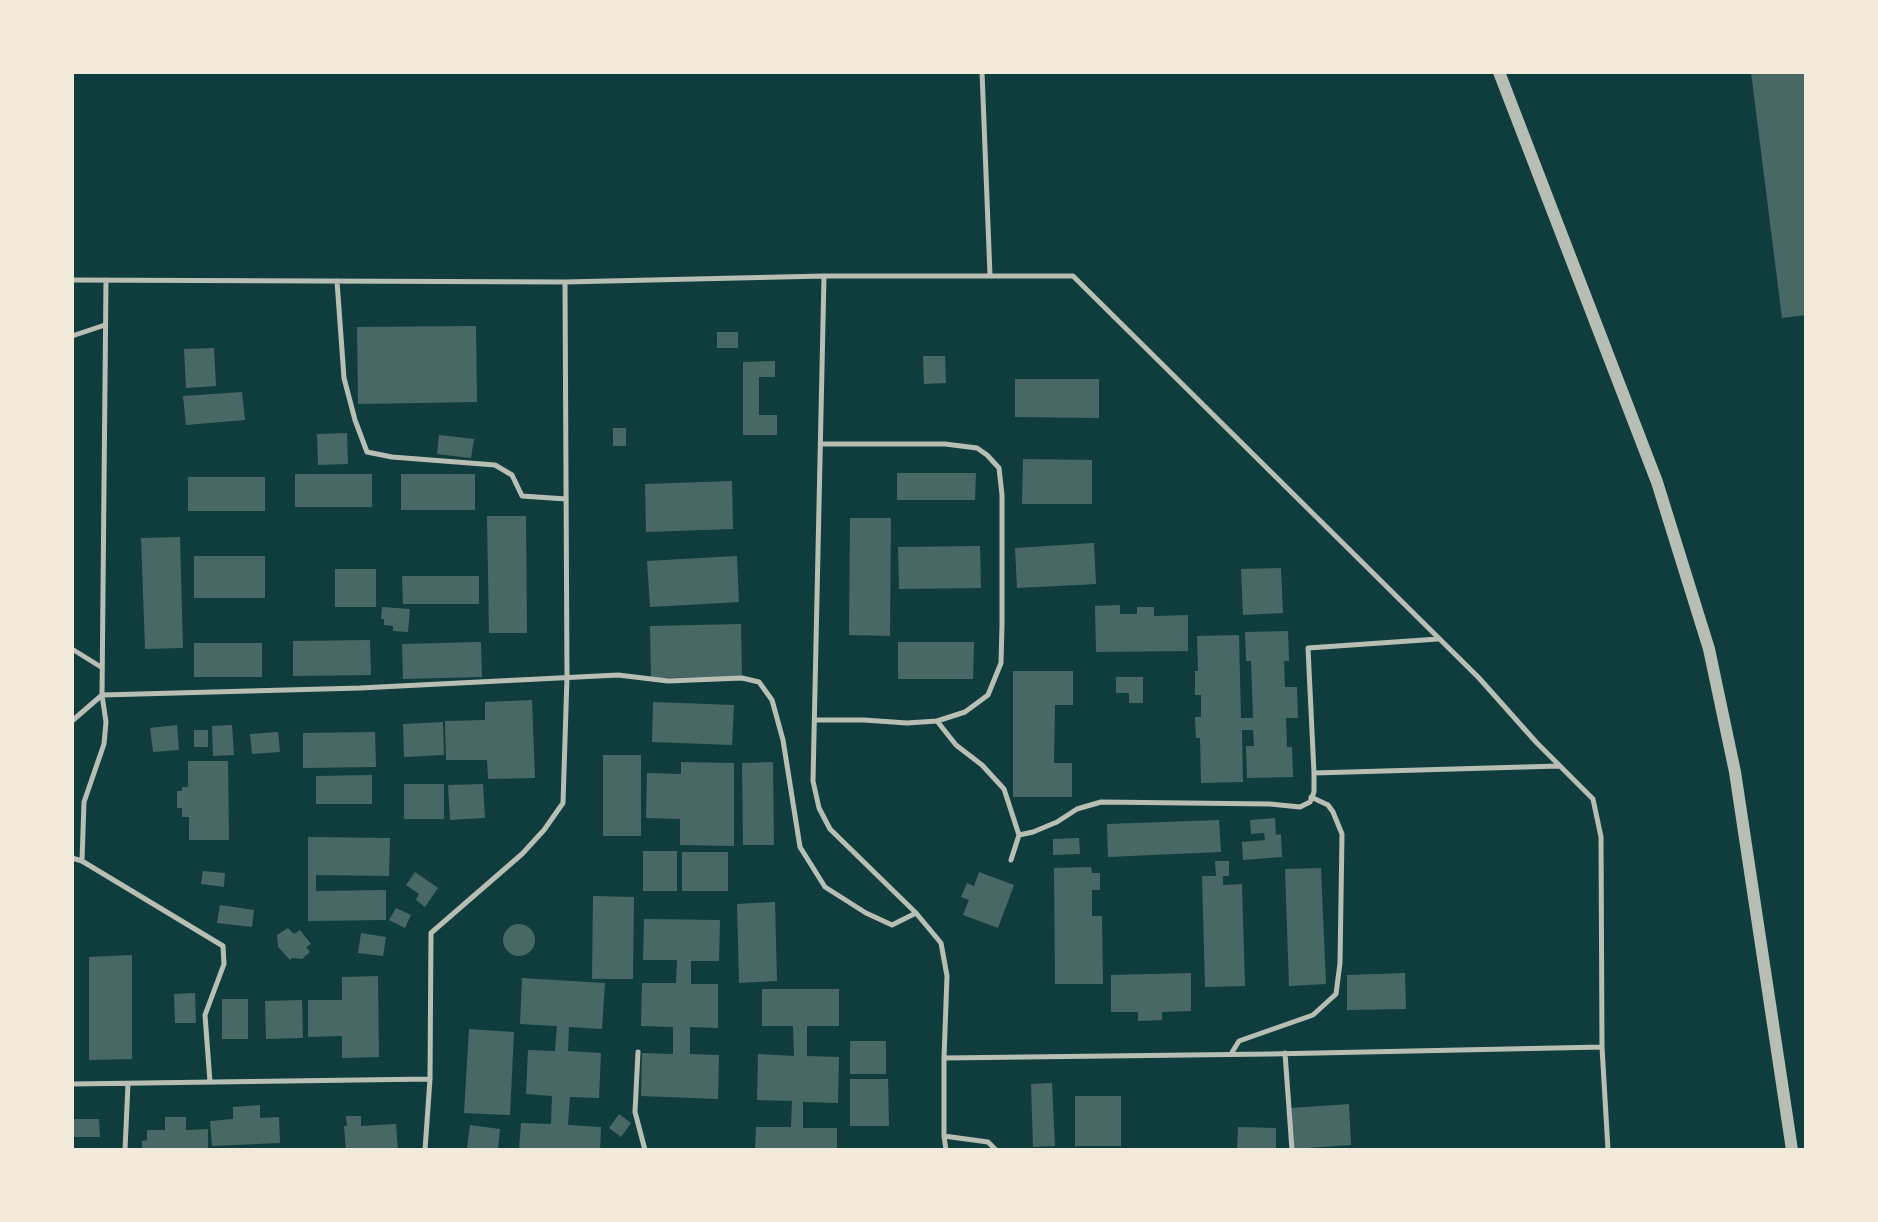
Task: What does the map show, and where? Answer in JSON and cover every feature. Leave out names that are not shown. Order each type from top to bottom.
[{"type":"street","points":[[1499,72],[1657,482],[1709,649],[1735,772],[1792,1150]]},
{"type":"lane","points":[[982,72],[990,275]]},
{"type":"lane","points":[[824,276],[813,781],[819,808],[830,829],[916,913],[941,943],[947,976],[944,1058],[946,1150]]},
{"type":"lane","points":[[72,280],[565,282],[824,276],[1073,276],[1479,678],[1593,799],[1601,837],[1602,1047],[1608,1150]]},
{"type":"lane","points":[[82,861],[84,802],[104,744],[106,722],[102,668],[106,280]]},
{"type":"lane","points":[[337,281],[344,378],[367,452],[495,465],[512,475],[522,496],[566,499]]},
{"type":"lane","points":[[425,1150],[430,1079],[431,933],[522,854],[563,803],[567,677],[565,282]]},
{"type":"lane","points":[[72,336],[106,324]]},
{"type":"lane","points":[[815,720],[937,721],[965,712],[988,695],[1001,663],[1002,495],[999,468],[977,448],[945,444],[821,444]]},
{"type":"lane","points":[[1019,835],[1057,822],[1077,809],[1101,802],[1300,807],[1310,802],[1314,792],[1308,648],[1439,639]]},
{"type":"lane","points":[[72,649],[102,668]]},
{"type":"lane","points":[[72,721],[102,695],[360,688],[618,675],[668,681],[742,678],[759,682],[772,700],[783,740],[800,847],[825,887],[892,925],[916,913]]},
{"type":"lane","points":[[937,721],[956,745],[982,765],[1004,789],[1019,835],[1011,860]]},
{"type":"lane","points":[[1314,773],[1559,766]]},
{"type":"lane","points":[[1230,1055],[1239,1041],[1313,1015],[1336,994],[1340,963],[1342,834],[1328,805],[1311,797]]},
{"type":"lane","points":[[72,858],[82,861],[223,946],[224,964],[205,1015],[210,1082]]},
{"type":"lane","points":[[944,1058],[1602,1047]]},
{"type":"lane","points":[[638,1052],[635,1112],[645,1150]]},
{"type":"lane","points":[[1285,1053],[1292,1150]]},
{"type":"lane","points":[[72,1084],[430,1079]]},
{"type":"lane","points":[[125,1150],[128,1084]]},
{"type":"lane","points":[[944,1136],[988,1142],[996,1150]]},
{"type":"building","points":[[1751,72],[1806,72],[1806,315],[1782,318]]},
{"type":"building","points":[[476,326],[477,402],[358,404],[357,327]]},
{"type":"building","points":[[717,332],[738,332],[738,348],[717,348]]},
{"type":"building","points":[[214,348],[216,386],[186,388],[184,349]]},
{"type":"building","points":[[923,356],[945,356],[946,383],[924,384]]},
{"type":"building","points":[[775,361],[775,377],[759,377],[759,415],[777,415],[777,435],[743,435],[743,362]]},
{"type":"building","points":[[1015,379],[1099,379],[1099,418],[1015,417]]},
{"type":"building","points":[[242,392],[245,420],[186,425],[183,396]]},
{"type":"building","points":[[613,428],[626,428],[626,446],[613,446]]},
{"type":"building","points":[[347,433],[348,464],[318,465],[317,434]]},
{"type":"building","points":[[439,435],[474,439],[471,458],[437,454]]},
{"type":"building","points":[[1023,459],[1092,460],[1092,504],[1022,504]]},
{"type":"building","points":[[897,473],[976,473],[975,500],[897,500]]},
{"type":"building","points":[[295,474],[372,474],[372,507],[295,507]]},
{"type":"building","points":[[401,474],[475,474],[475,510],[401,510]]},
{"type":"building","points":[[188,477],[265,477],[265,511],[188,511]]},
{"type":"building","points":[[732,481],[733,529],[646,532],[645,484]]},
{"type":"building","points":[[487,516],[526,516],[527,633],[489,633]]},
{"type":"building","points":[[850,518],[891,518],[890,636],[849,635]]},
{"type":"building","points":[[180,537],[183,648],[145,649],[141,538]]},
{"type":"building","points":[[1094,543],[1096,584],[1017,588],[1015,548]]},
{"type":"building","points":[[980,546],[981,588],[899,589],[898,547]]},
{"type":"building","points":[[194,556],[265,556],[265,598],[194,598]]},
{"type":"building","points":[[737,556],[739,602],[650,607],[647,561]]},
{"type":"building","points":[[1281,568],[1283,613],[1243,615],[1241,569]]},
{"type":"building","points":[[335,569],[376,569],[376,607],[335,607]]},
{"type":"building","points":[[402,576],[479,576],[479,604],[403,604]]},
{"type":"building","points":[[1120,605],[1120,614],[1137,614],[1137,607],[1154,607],[1154,616],[1188,615],[1188,651],[1096,652],[1095,606]]},
{"type":"building","points":[[382,607],[410,609],[408,632],[393,631],[393,626],[384,625]]},
{"type":"building","points":[[741,624],[742,677],[651,678],[650,626]]},
{"type":"building","points":[[1288,631],[1289,661],[1284,661],[1285,687],[1297,687],[1298,718],[1286,718],[1287,747],[1292,747],[1293,777],[1247,778],[1246,746],[1254,746],[1253,730],[1242,730],[1243,782],[1201,783],[1200,738],[1196,738],[1195,717],[1201,717],[1201,695],[1195,695],[1197,636],[1239,635],[1241,718],[1253,718],[1251,661],[1246,661],[1245,632]]},
{"type":"building","points":[[370,640],[371,675],[293,676],[293,641]]},
{"type":"building","points":[[481,642],[482,677],[403,679],[402,644]]},
{"type":"building","points":[[898,642],[974,642],[973,679],[898,679]]},
{"type":"building","points":[[194,643],[262,643],[262,677],[194,677]]},
{"type":"building","points":[[1013,671],[1073,671],[1073,705],[1055,705],[1054,763],[1072,763],[1072,797],[1013,797]]},
{"type":"building","points":[[1116,677],[1143,677],[1143,703],[1129,703],[1129,693],[1116,693]]},
{"type":"building","points":[[532,700],[535,778],[488,779],[487,760],[446,760],[445,721],[485,720],[485,702]]},
{"type":"building","points":[[653,702],[734,705],[732,745],[652,742]]},
{"type":"building","points":[[443,722],[444,755],[404,757],[403,724]]},
{"type":"building","points":[[177,725],[179,750],[153,752],[150,728]]},
{"type":"building","points":[[232,725],[234,755],[213,756],[212,726]]},
{"type":"building","points":[[194,730],[208,730],[208,747],[194,747]]},
{"type":"building","points":[[278,732],[280,752],[252,754],[250,734]]},
{"type":"building","points":[[375,732],[376,767],[303,768],[303,733]]},
{"type":"building","points":[[603,755],[641,755],[641,836],[603,836]]},
{"type":"building","points":[[188,761],[228,761],[229,840],[189,840],[189,817],[182,817],[182,808],[177,808],[177,791],[188,787]]},
{"type":"building","points":[[681,762],[734,763],[734,846],[680,845],[680,819],[646,818],[647,773],[681,774]]},
{"type":"building","points":[[773,762],[774,845],[743,845],[742,763]]},
{"type":"building","points":[[372,775],[372,804],[316,804],[316,776]]},
{"type":"building","points":[[404,784],[444,784],[444,819],[404,819]]},
{"type":"building","points":[[483,784],[485,818],[450,820],[448,785]]},
{"type":"building","points":[[1275,818],[1276,835],[1281,834],[1282,857],[1243,860],[1242,842],[1265,840],[1264,833],[1251,834],[1250,820]]},
{"type":"building","points":[[1219,820],[1221,852],[1108,857],[1107,824]]},
{"type":"building","points":[[308,837],[390,838],[389,876],[316,875],[316,891],[386,890],[386,920],[308,921]]},
{"type":"building","points":[[1079,838],[1080,854],[1053,855],[1053,839]]},
{"type":"building","points":[[643,851],[677,851],[677,891],[643,891]]},
{"type":"building","points":[[682,852],[728,852],[728,891],[682,891]]},
{"type":"building","points":[[1215,861],[1229,861],[1229,876],[1223,876],[1223,885],[1242,884],[1245,986],[1205,987],[1202,876],[1216,876]]},
{"type":"building","points":[[1091,867],[1092,873],[1100,873],[1100,890],[1092,890],[1092,916],[1102,916],[1103,984],[1055,984],[1054,868]]},
{"type":"building","points":[[1321,868],[1326,984],[1289,986],[1285,869]]},
{"type":"building","points":[[203,871],[225,873],[224,887],[201,884]]},
{"type":"building","points":[[415,872],[438,888],[425,907],[416,900],[419,894],[406,885]]},
{"type":"building","points":[[979,872],[1014,885],[998,928],[963,915],[969,900],[961,897],[967,883],[974,886]]},
{"type":"building","points":[[593,896],[634,897],[633,979],[592,979]]},
{"type":"building","points":[[775,902],[777,981],[739,983],[737,904]]},
{"type":"building","points":[[220,905],[254,910],[252,927],[217,923]]},
{"type":"building","points":[[396,908],[411,915],[405,928],[389,920]]},
{"type":"building","points":[[644,919],[720,920],[719,961],[691,961],[691,984],[718,984],[718,1028],[690,1027],[690,1054],[719,1055],[718,1099],[641,1096],[642,1053],[673,1054],[673,1027],[641,1026],[642,983],[676,983],[677,960],[643,960]]},
{"type":"building","points":[[519,924],[530,929],[535,940],[530,951],[519,956],[508,951],[503,940],[508,929]]},
{"type":"building","points":[[288,928],[294,934],[300,930],[311,944],[306,947],[310,952],[302,959],[290,960],[278,947],[277,935]]},
{"type":"building","points":[[361,933],[386,937],[383,956],[358,953]]},
{"type":"building","points":[[132,955],[132,1059],[89,1060],[89,957]]},
{"type":"building","points":[[1191,973],[1191,1011],[1162,1012],[1162,1020],[1138,1021],[1138,1012],[1111,1012],[1111,975]]},
{"type":"building","points":[[1405,973],[1406,1009],[1347,1010],[1347,975]]},
{"type":"building","points":[[378,976],[379,1057],[342,1058],[342,1036],[308,1037],[308,1000],[342,1000],[342,977]]},
{"type":"building","points":[[522,978],[605,983],[602,1029],[569,1027],[568,1051],[601,1053],[599,1098],[570,1097],[568,1125],[601,1127],[600,1150],[519,1150],[521,1123],[551,1124],[552,1096],[526,1094],[528,1050],[555,1051],[557,1026],[520,1024]]},
{"type":"building","points":[[762,989],[839,989],[839,1026],[807,1026],[807,1056],[839,1057],[838,1103],[803,1102],[803,1128],[837,1128],[837,1150],[755,1150],[756,1127],[791,1127],[792,1101],[757,1100],[758,1054],[794,1056],[793,1026],[762,1026]]},
{"type":"building","points":[[195,993],[196,1023],[175,1023],[174,994]]},
{"type":"building","points":[[222,999],[248,999],[248,1039],[222,1039]]},
{"type":"building","points":[[302,1000],[303,1038],[266,1039],[265,1001]]},
{"type":"building","points":[[469,1029],[514,1032],[510,1115],[464,1113]]},
{"type":"building","points":[[850,1041],[886,1041],[886,1074],[850,1074]]},
{"type":"building","points":[[850,1079],[888,1079],[889,1126],[850,1126]]},
{"type":"building","points":[[1052,1083],[1055,1146],[1033,1147],[1031,1084]]},
{"type":"building","points":[[1075,1096],[1121,1096],[1121,1146],[1075,1146]]},
{"type":"building","points":[[1349,1104],[1351,1145],[1293,1149],[1291,1108]]},
{"type":"building","points":[[260,1105],[260,1118],[279,1117],[280,1143],[212,1146],[210,1121],[233,1119],[233,1107]]},
{"type":"building","points":[[619,1114],[631,1123],[621,1137],[609,1128]]},
{"type":"building","points":[[346,1116],[361,1116],[361,1126],[396,1124],[398,1150],[346,1150]]},
{"type":"building","points":[[165,1117],[186,1117],[186,1130],[208,1129],[208,1150],[142,1150],[142,1141],[147,1140],[147,1130],[165,1130]]},
{"type":"building","points":[[72,1119],[99,1119],[100,1137],[72,1137]]},
{"type":"building","points":[[470,1125],[500,1129],[498,1150],[467,1148]]},
{"type":"building","points":[[1238,1127],[1276,1128],[1276,1150],[1237,1150]]}]
